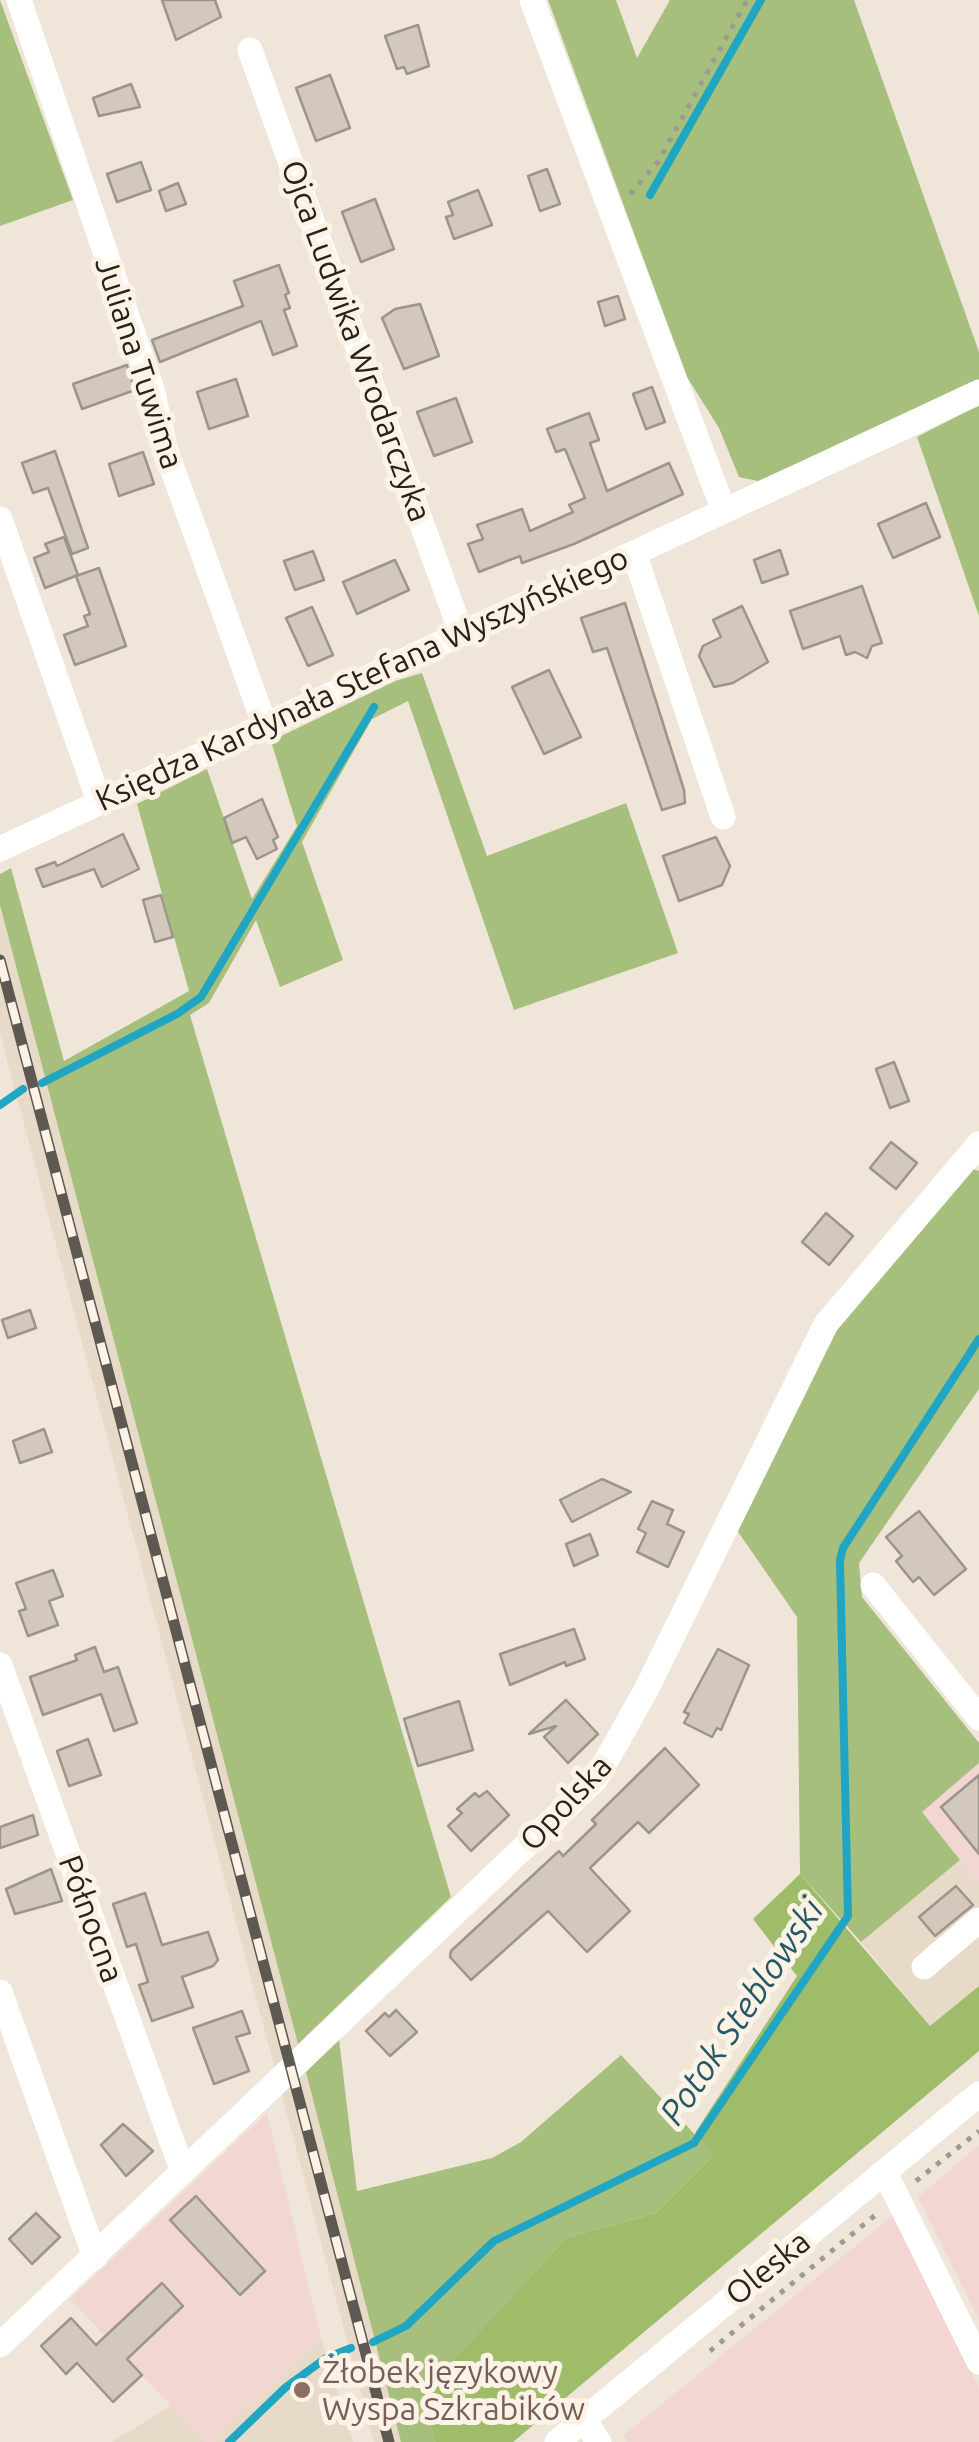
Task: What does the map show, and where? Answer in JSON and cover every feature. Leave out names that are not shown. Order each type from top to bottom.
[{"type":"street","name":"Juliana Tuwima","points":[[19,0],[152,389],[165,448],[264,723]]},
{"type":"street","points":[[532,0],[724,510]]},
{"type":"street","name":"Ojca Ludwika Wrodarczyka","points":[[250,50],[461,632]]},
{"type":"street","name":"Księdza Kardynała Stefana Wyszyńskiego","points":[[0,850],[264,723],[979,392]]},
{"type":"street","points":[[0,520],[99,801]]},
{"type":"street","points":[[634,552],[723,817]]},
{"type":"street","name":"Opolska","points":[[0,2345],[458,1913],[603,1770],[826,1324],[979,1144]]},
{"type":"street","points":[[873,1585],[979,1718]]},
{"type":"street","name":"Północna","points":[[0,1665],[183,2172]]},
{"type":"street","points":[[924,1967],[979,1920]]},
{"type":"street","points":[[0,1992],[95,2257]]},
{"type":"street","name":"Oleska","points":[[557,2442],[979,2094]]},
{"type":"street","points":[[884,2173],[979,2362]]},
{"type":"street","points":[[584,2420],[600,2442]]},
{"type":"path","points":[[611,212],[658,162],[746,0]]},
{"type":"path","points":[[910,2186],[979,2131]]},
{"type":"path","points":[[705,2356],[885,2208]]},
{"type":"shaded area","points":[[0,905],[364,2288],[401,2442],[374,2442],[0,1034]]},
{"type":"shaded area","points":[[979,1763],[979,1883],[921,1812]]},
{"type":"shaded area","points":[[960,1860],[979,1883],[979,1986],[930,2026],[861,1942]]},
{"type":"shaded area","points":[[267,2113],[321,2338],[214,2442],[205,2442],[70,2299]]},
{"type":"shaded area","points":[[979,2145],[979,2320],[918,2197]]},
{"type":"shaded area","points":[[897,2212],[979,2388],[979,2442],[627,2442],[624,2435]]},
{"type":"shaded area","name":"Żłobek językowy Wyspa Szkrabików","points":[[321,2338],[353,2442],[214,2442]]},
{"type":"shaded area","points":[[171,2406],[205,2442],[111,2442]]},
{"type":"green space","points":[[0,0],[73,200],[0,226]]},
{"type":"green space","points":[[548,0],[616,0],[637,58],[670,0],[854,0],[979,352],[979,381],[758,481],[739,477],[719,428],[687,377]]},
{"type":"green space","points":[[979,405],[979,616],[917,437]]},
{"type":"green space","points":[[422,673],[487,856],[626,803],[678,953],[514,1010],[408,701],[372,719],[302,842],[343,960],[280,987],[256,920],[209,1003],[190,1015],[451,1897],[298,2044],[0,905],[0,874],[11,868],[64,1061],[189,991],[137,804],[207,769],[252,899],[297,826],[271,741],[395,681]]},
{"type":"green space","points":[[973,1169],[979,1171],[979,1389],[859,1563],[862,1597],[979,1743],[979,1763],[922,1812],[960,1860],[861,1942],[800,1874],[797,1617],[734,1526],[794,1399],[851,1308]]},
{"type":"green space","points":[[800,1874],[930,2026],[979,1986],[979,2051],[513,2442],[435,2442],[423,2394],[566,2238],[656,2213],[713,2156],[695,2133],[797,1976],[753,1919]]},
{"type":"green space","points":[[339,2039],[357,2191],[492,2158],[521,2142],[621,2055],[714,2155],[656,2213],[566,2238],[424,2394],[435,2442],[401,2442],[306,2072]]},
{"type":"building","points":[[162,0],[215,0],[221,17],[176,40]]},
{"type":"building","points":[[418,25],[429,66],[407,74],[404,67],[397,69],[385,36]]},
{"type":"building","points":[[330,75],[350,128],[316,141],[296,88]]},
{"type":"building","points":[[131,84],[140,107],[99,116],[93,98]]},
{"type":"building","points":[[141,162],[151,190],[117,202],[107,174]]},
{"type":"building","points":[[547,169],[560,204],[540,211],[528,176]]},
{"type":"building","points":[[178,183],[186,204],[166,211],[159,191]]},
{"type":"building","points":[[478,190],[492,225],[454,239],[446,217],[453,215],[448,202]]},
{"type":"building","points":[[375,199],[394,249],[361,262],[342,212]]},
{"type":"building","points":[[279,265],[289,293],[285,295],[290,308],[284,310],[297,346],[273,355],[261,321],[160,362],[152,340],[243,306],[234,281]]},
{"type":"building","points":[[618,296],[625,319],[605,326],[598,302]]},
{"type":"building","points":[[420,304],[439,356],[404,369],[382,318],[395,309]]},
{"type":"building","points":[[127,365],[135,390],[82,409],[73,384]]},
{"type":"building","points":[[236,379],[248,416],[209,429],[197,392]]},
{"type":"building","points":[[652,387],[665,422],[646,429],[633,394]]},
{"type":"building","points":[[456,398],[472,442],[434,456],[417,412]]},
{"type":"building","points":[[589,413],[599,440],[590,443],[607,491],[669,463],[683,494],[574,544],[522,563],[520,556],[479,572],[468,544],[483,539],[477,525],[522,509],[530,531],[573,512],[569,505],[585,498],[565,449],[556,452],[547,429]]},
{"type":"building","points":[[55,451],[88,548],[72,554],[48,488],[33,493],[22,463]]},
{"type":"building","points":[[143,452],[154,484],[119,496],[109,464]]},
{"type":"building","points":[[926,503],[940,537],[893,558],[878,524]]},
{"type":"building","points":[[64,537],[78,575],[45,588],[34,558],[49,552],[45,544]]},
{"type":"building","points":[[780,550],[788,574],[762,583],[754,560]]},
{"type":"building","points":[[313,551],[324,580],[295,590],[284,561]]},
{"type":"building","points":[[395,560],[409,590],[357,614],[343,582]]},
{"type":"building","points":[[99,568],[126,646],[75,665],[64,635],[88,626],[84,616],[90,614],[76,576]]},
{"type":"building","points":[[862,586],[882,643],[872,646],[867,658],[855,652],[846,655],[840,636],[803,649],[790,611]]},
{"type":"building","points":[[625,603],[684,790],[685,803],[662,810],[607,648],[593,652],[581,618]]},
{"type":"building","points":[[742,606],[768,662],[733,683],[714,687],[699,656],[703,646],[721,637],[713,620]]},
{"type":"building","points":[[312,607],[333,655],[308,666],[286,618]]},
{"type":"building","points":[[549,670],[581,737],[544,754],[512,687]]},
{"type":"building","points":[[262,799],[278,837],[273,840],[277,849],[257,859],[246,837],[232,843],[224,818]]},
{"type":"building","points":[[123,834],[139,869],[102,887],[94,869],[43,887],[36,869],[55,862],[57,866]]},
{"type":"building","points":[[716,837],[730,866],[722,885],[679,901],[663,856]]},
{"type":"building","points":[[161,895],[173,937],[155,942],[143,900]]},
{"type":"building","points":[[894,1062],[909,1101],[890,1108],[876,1069]]},
{"type":"building","points":[[891,1142],[917,1163],[896,1189],[870,1168]]},
{"type":"building","points":[[826,1213],[853,1236],[829,1265],[802,1242]]},
{"type":"building","points":[[30,1310],[36,1328],[8,1338],[2,1320]]},
{"type":"building","points":[[44,1429],[52,1452],[20,1463],[13,1441]]},
{"type":"building","points":[[602,1479],[631,1492],[572,1522],[560,1500]]},
{"type":"building","points":[[652,1501],[673,1510],[667,1524],[684,1532],[668,1567],[637,1552],[646,1533],[638,1529]]},
{"type":"building","points":[[919,1511],[966,1569],[934,1595],[919,1577],[913,1582],[896,1561],[902,1556],[886,1537]]},
{"type":"building","points":[[590,1534],[598,1555],[574,1566],[566,1544]]},
{"type":"building","points":[[53,1570],[63,1596],[49,1601],[58,1625],[28,1636],[19,1611],[26,1609],[16,1583]]},
{"type":"building","points":[[574,1629],[585,1659],[566,1666],[565,1662],[510,1685],[500,1654]]},
{"type":"building","points":[[95,1647],[104,1672],[118,1667],[137,1723],[114,1731],[101,1694],[43,1715],[30,1677],[77,1660],[75,1655]]},
{"type":"building","points":[[718,1649],[749,1665],[721,1730],[717,1728],[712,1737],[684,1723],[689,1714],[684,1712]]},
{"type":"building","points":[[566,1700],[598,1734],[568,1763],[544,1737],[556,1726],[529,1734]]},
{"type":"building","points":[[459,1701],[473,1750],[418,1766],[404,1719]]},
{"type":"building","points":[[88,1739],[101,1775],[69,1786],[57,1751]]},
{"type":"building","points":[[665,1748],[699,1785],[649,1833],[638,1822],[590,1868],[630,1911],[587,1952],[548,1911],[471,1980],[450,1957],[451,1951],[559,1851],[563,1856],[596,1824],[592,1820]]},
{"type":"building","points":[[979,1775],[979,1854],[941,1807]]},
{"type":"building","points":[[487,1791],[509,1815],[471,1851],[448,1826],[462,1813],[457,1809],[475,1793],[479,1797]]},
{"type":"building","points":[[33,1815],[38,1835],[0,1848],[0,1827]]},
{"type":"building","points":[[51,1869],[62,1901],[15,1914],[6,1889]]},
{"type":"building","points":[[956,1886],[973,1905],[935,1936],[919,1917]]},
{"type":"building","points":[[145,1893],[162,1945],[208,1932],[218,1960],[213,1966],[182,1977],[193,2007],[152,2021],[139,1985],[148,1982],[136,1944],[127,1947],[113,1904]]},
{"type":"building","points":[[396,2010],[417,2032],[390,2056],[366,2031],[385,2013],[389,2017]]},
{"type":"building","points":[[242,2011],[250,2033],[236,2037],[249,2071],[214,2084],[193,2028]]},
{"type":"building","points":[[123,2124],[153,2151],[126,2176],[101,2145]]},
{"type":"building","points":[[196,2196],[265,2271],[240,2295],[170,2220]]},
{"type":"building","points":[[36,2213],[60,2237],[32,2264],[9,2239]]},
{"type":"building","points":[[162,2283],[183,2306],[127,2359],[142,2375],[113,2402],[77,2363],[66,2374],[41,2346],[71,2318],[96,2345]]},
{"type":"waterway","points":[[650,195],[761,0]]},
{"type":"waterway","points":[[42,1083],[177,1014],[201,997],[374,707]]},
{"type":"waterway","points":[[0,1105],[23,1089]]},
{"type":"waterway","name":"Potok Steblowski","points":[[373,2342],[406,2326],[494,2241],[694,2143],[848,1916],[840,1560],[843,1548],[979,1339]]},
{"type":"waterway","name":"Potok Steblowski","points":[[229,2442],[286,2387],[326,2358],[351,2348]]},
{"type":"railway","points":[[0,960],[389,2442]]},
{"type":"place","name":"Żłobek językowy Wyspa Szkrabików","points":[[302,2390]]}]
